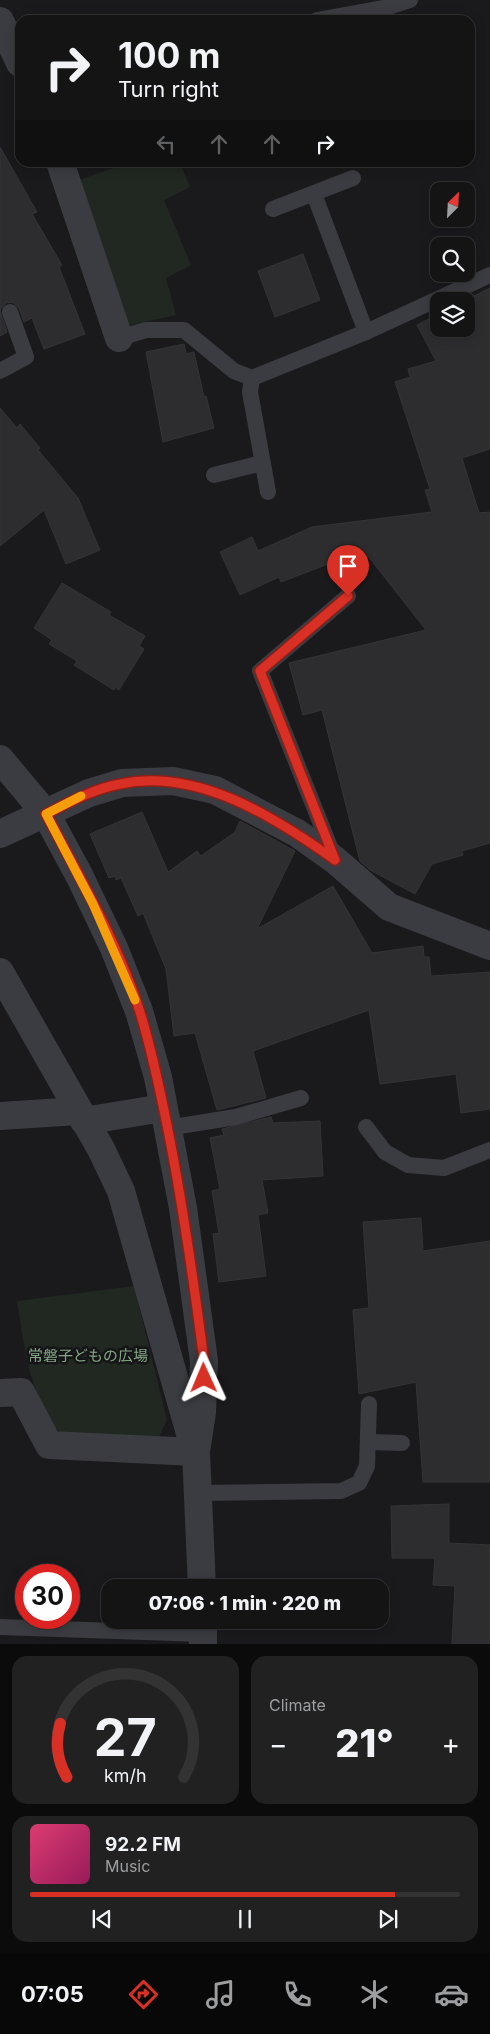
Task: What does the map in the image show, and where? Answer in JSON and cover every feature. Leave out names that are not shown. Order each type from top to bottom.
[{"type":"street","points":[[0,21],[15,52]]},
{"type":"street","points":[[62,167],[119,338]]},
{"type":"street","points":[[0,759],[46,814],[79,875],[110,940],[139,1011],[158,1077],[183,1208],[204,1361],[202,1412],[196,1452],[202,1579]]},
{"type":"street","points":[[0,834],[88,793],[122,783],[173,781],[215,790],[297,833],[335,860],[389,908],[490,946]]},
{"type":"street","points":[[0,972],[101,1148],[121,1191],[196,1452]]},
{"type":"street","points":[[0,1116],[165,1118]]},
{"type":"street","points":[[0,1393],[21,1392],[49,1445],[196,1452]]},
{"type":"lane","points":[[345,15],[389,7],[410,0]]},
{"type":"lane","points":[[273,209],[353,178]]},
{"type":"lane","points":[[314,194],[366,332]]},
{"type":"lane","points":[[119,338],[146,330],[184,330],[234,371],[252,378],[366,332],[490,275]]},
{"type":"lane","points":[[0,371],[26,356],[10,312]]},
{"type":"lane","points":[[252,378],[250,392],[268,492]]},
{"type":"lane","points":[[214,474],[262,463]]},
{"type":"lane","points":[[335,860],[260,671],[348,596]]},
{"type":"lane","points":[[165,1118],[251,1113],[301,1098]]},
{"type":"lane","points":[[366,1127],[384,1152],[408,1165],[444,1168],[490,1150]]},
{"type":"lane","points":[[198,1493],[341,1491],[359,1483],[367,1466],[369,1404]]},
{"type":"lane","points":[[368,1442],[402,1443]]},
{"type":"lane","points":[[0,1627],[203,1633]]},
{"type":"green space","points":[[116,167],[182,167],[190,187],[164,200],[191,265],[166,278],[176,315],[126,326],[79,180]]},
{"type":"green space","name":"常磐子どもの広場","points":[[134,1286],[167,1420],[158,1439],[62,1435],[51,1421],[35,1389],[26,1354],[17,1301]]},
{"type":"building","points":[[0,147],[37,212],[32,214],[62,265],[59,267],[85,334],[44,349],[32,318],[24,322],[19,308],[12,302],[6,303],[0,310]]},
{"type":"building","points":[[303,254],[320,300],[275,317],[258,271]]},
{"type":"building","points":[[490,288],[490,449],[462,458],[479,513],[490,512],[490,843],[462,851],[463,855],[432,864],[415,894],[370,870],[360,861],[322,710],[303,715],[289,663],[426,630],[368,556],[341,559],[281,582],[279,577],[240,595],[220,552],[252,537],[258,551],[312,527],[432,512],[425,490],[430,489],[395,382],[410,377],[408,369],[436,361],[417,325],[430,318],[430,337],[475,337],[475,296]]},
{"type":"building","points":[[0,310],[7,332],[0,336]]},
{"type":"building","points":[[184,344],[186,354],[194,352],[204,397],[206,396],[214,428],[163,442],[146,352]]},
{"type":"building","points":[[0,408],[17,428],[20,424],[40,448],[38,450],[78,498],[100,550],[66,564],[44,510],[0,546]]},
{"type":"building","points":[[62,583],[111,612],[109,615],[145,636],[139,646],[144,649],[119,690],[115,687],[114,690],[74,665],[77,661],[49,644],[52,640],[34,628]]},
{"type":"building","points":[[142,812],[168,872],[197,851],[201,856],[235,832],[240,821],[295,851],[257,929],[333,886],[372,953],[423,946],[424,957],[429,957],[431,976],[490,972],[490,1109],[461,1113],[456,1074],[380,1084],[369,1010],[253,1051],[266,1098],[217,1110],[195,1033],[174,1036],[166,969],[143,913],[138,916],[121,878],[116,880],[115,876],[109,878],[90,834]]},
{"type":"building","points":[[271,1117],[273,1123],[320,1121],[323,1176],[262,1180],[268,1213],[258,1215],[266,1276],[219,1282],[213,1234],[219,1233],[212,1191],[220,1189],[210,1138],[224,1135],[222,1129]]},
{"type":"building","points":[[421,1218],[423,1251],[490,1241],[490,1482],[423,1482],[416,1382],[359,1394],[353,1310],[369,1308],[363,1222]]},
{"type":"building","points":[[449,1504],[449,1543],[490,1545],[490,1644],[452,1644],[455,1586],[433,1585],[435,1558],[392,1558],[391,1506]]},
{"type":"slow traffic","points":[[81,796],[46,814],[93,904],[114,948],[135,1000]]},
{"type":"route","points":[[204,1378],[204,1361],[183,1208],[158,1077],[139,1011],[114,948],[79,875],[46,814],[88,793],[122,783],[173,781],[215,790],[297,833],[335,860],[260,671],[348,596]]}]
